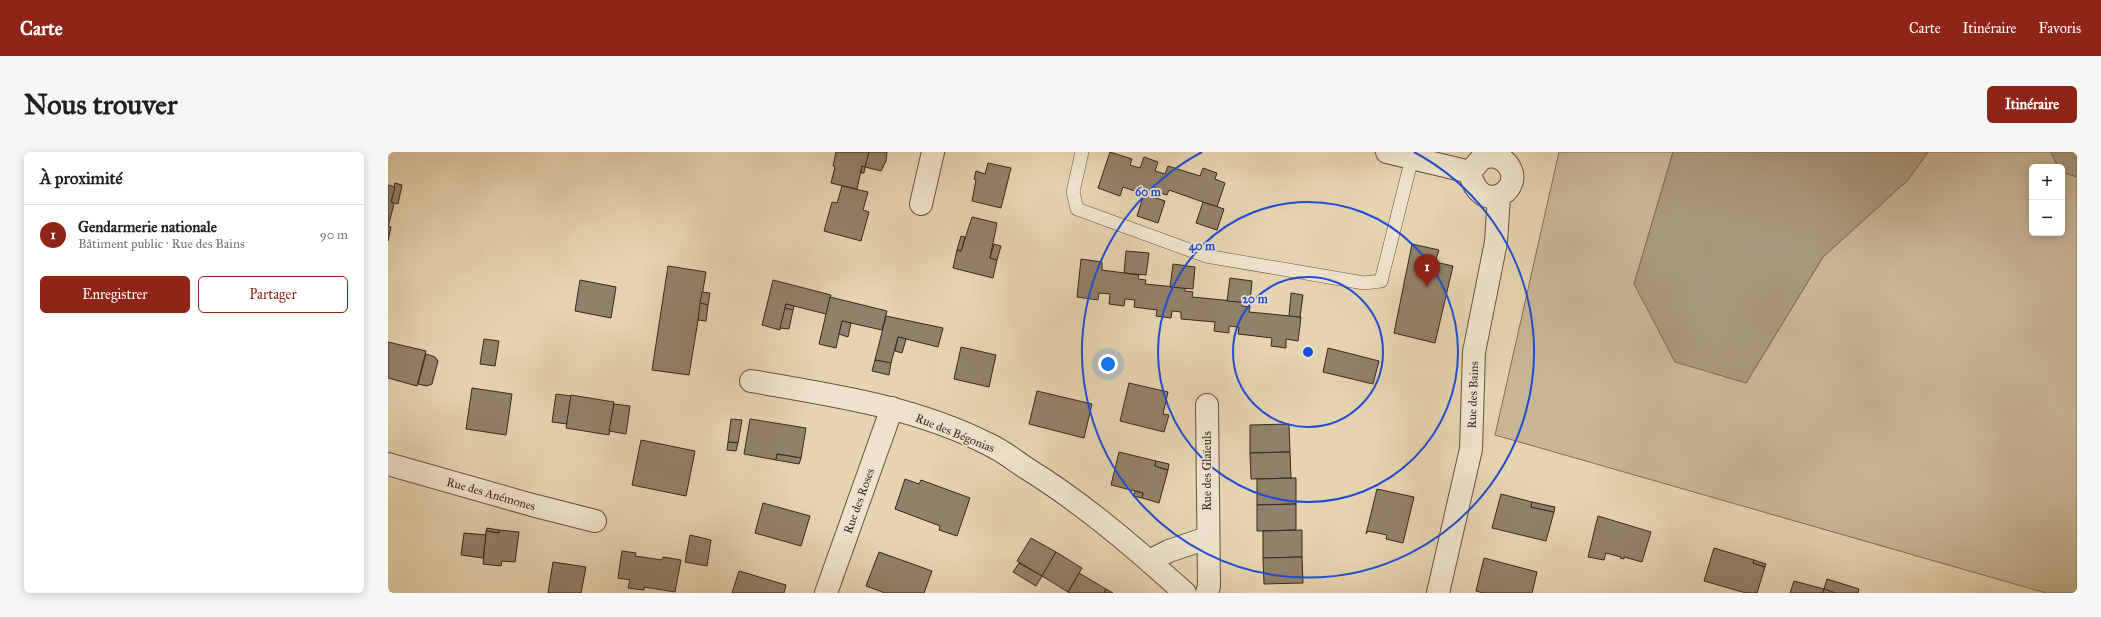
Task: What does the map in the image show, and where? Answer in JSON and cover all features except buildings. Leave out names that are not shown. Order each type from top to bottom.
[{"type":"street","points":[[921,204],[933,152]]},
{"type":"street","points":[[1387,152],[1470,172]]},
{"type":"street","points":[[1487,157],[1511,158],[1510,186],[1499,196],[1489,197],[1476,191],[1472,183],[1470,172],[1477,163],[1487,157]]},
{"type":"street","name":"Rue des Bains","points":[[1438,593],[1471,449],[1474,352],[1496,242],[1499,196]]},
{"type":"street","name":"Rue des Bégonias","points":[[751,381],[849,398],[892,408],[945,426],[991,445],[1062,490],[1149,561],[1185,593]]},
{"type":"street","name":"Rue des Glaïeuls","points":[[1207,405],[1207,538],[1209,586],[1207,593]]},
{"type":"street","name":"Rue des Roses","points":[[826,593],[892,408]]},
{"type":"street","name":"Rue des Anémones","points":[[388,464],[532,505],[596,521]]},
{"type":"street","points":[[1149,561],[1169,551],[1207,538]]},
{"type":"lane","points":[[1082,152],[1073,192],[1077,208],[1206,256],[1364,283],[1381,282],[1412,158]]},
{"type":"shaded area","points":[[1559,152],[1673,152],[1634,284],[1746,383],[1823,257],[1908,180],[1928,152],[2051,152],[2057,164],[2029,164],[2029,236],[2065,236],[2065,173],[2077,177],[2077,593],[2046,593],[1495,435]]},
{"type":"shaded area","points":[[1673,152],[1928,152],[1908,180],[1823,257],[1746,383],[1675,362],[1634,284]]},
{"type":"shaded area","points":[[2051,152],[2077,152],[2077,177],[2065,173],[2065,164],[2057,164]]},
{"type":"place","name":"Gendarmerie nationale","points":[[1427,287]]}]
